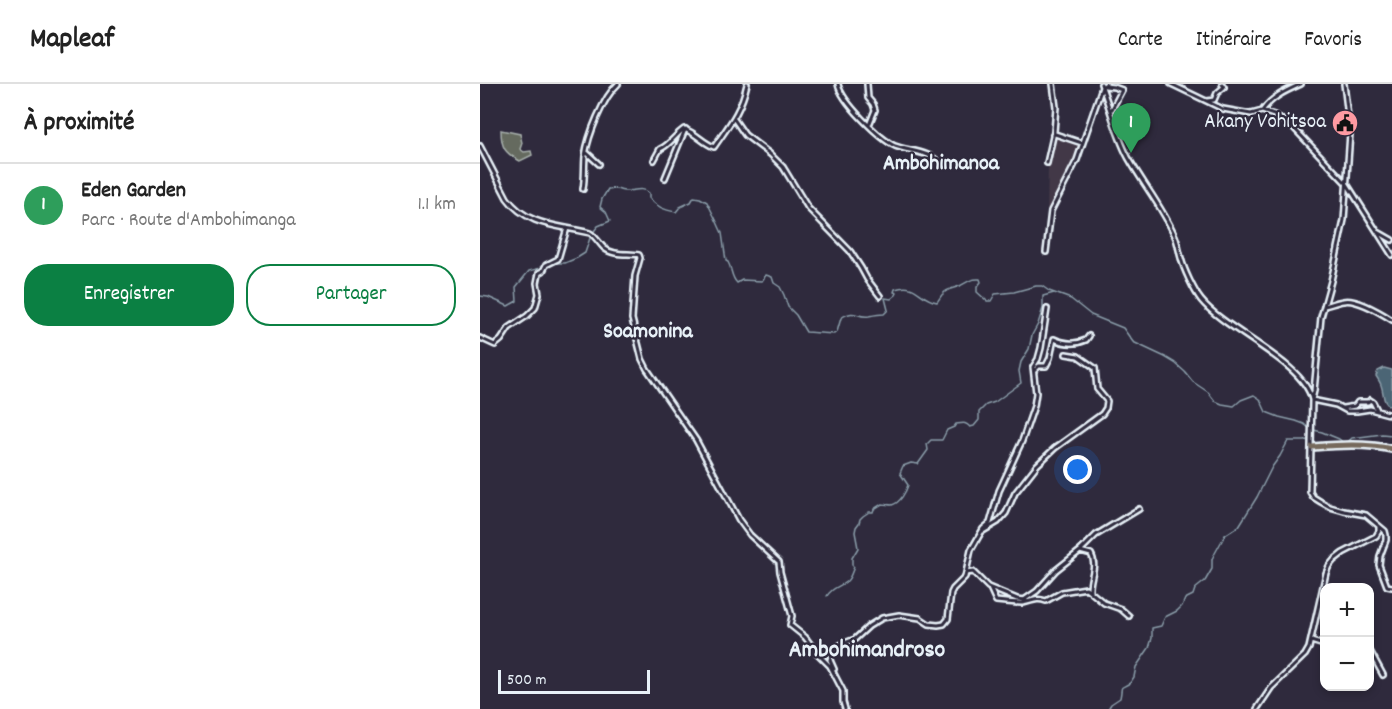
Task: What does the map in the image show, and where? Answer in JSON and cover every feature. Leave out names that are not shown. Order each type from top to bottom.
[{"type":"main road","points":[[1312,448],[1369,445],[1392,451]]},
{"type":"street","points":[[583,189],[589,138],[600,112],[618,84]]},
{"type":"street","points":[[686,129],[714,147],[734,119],[744,99],[747,84]]},
{"type":"street","points":[[838,84],[843,96],[869,125],[891,144],[934,157],[939,163]]},
{"type":"street","points":[[867,84],[868,98],[875,110],[869,125]]},
{"type":"street","points":[[1047,163],[1056,107],[1053,84]]},
{"type":"street","points":[[1171,84],[1223,109],[1251,114],[1262,111],[1273,99],[1301,84]]},
{"type":"street","points":[[1205,100],[1214,100],[1217,93],[1224,87],[1222,84]]},
{"type":"street","points":[[1344,84],[1350,133],[1347,184],[1344,220],[1319,326],[1312,400],[1310,492],[1330,507],[1366,515],[1385,531],[1386,540],[1379,565],[1387,586],[1392,587]]},
{"type":"street","points":[[1103,85],[1122,90],[1112,109]]},
{"type":"street","points":[[1046,252],[1051,211],[1077,160],[1103,85]]},
{"type":"street","points":[[1103,85],[1127,154],[1170,225],[1184,267],[1200,298],[1231,327],[1298,374],[1307,386],[1312,400]]},
{"type":"street","points":[[1262,111],[1292,126],[1347,184],[1392,255]]},
{"type":"street","points":[[734,119],[745,135],[770,153],[783,167],[808,208],[850,251],[880,296]]},
{"type":"street","points":[[654,160],[660,148],[666,146],[686,129]]},
{"type":"street","points":[[665,178],[686,129]]},
{"type":"street","points":[[1053,135],[1082,143]]},
{"type":"street","points":[[480,146],[512,204],[538,222],[590,233],[605,249],[639,255],[632,316],[642,359],[696,440],[736,515],[750,535],[779,562],[792,611],[791,626],[826,661],[843,691],[845,709]]},
{"type":"street","points":[[586,152],[598,164]]},
{"type":"street","points":[[480,338],[495,345],[509,328],[535,308],[539,294],[537,283],[539,273],[546,265],[558,259],[567,228]]},
{"type":"street","points":[[1377,231],[1392,240]]},
{"type":"street","points":[[1324,306],[1350,301],[1370,308],[1392,320]]},
{"type":"street","points":[[834,674],[830,660],[832,652],[840,645],[855,639],[882,618],[899,615],[920,618],[934,625],[944,624],[948,619],[953,589],[963,579],[971,550],[981,532],[990,523],[999,491],[1022,441],[1034,406],[1036,393],[1033,367],[1041,348],[1047,309]]},
{"type":"street","points":[[1034,371],[1039,366],[1046,366],[1054,339],[1063,343],[1078,343],[1089,336]]},
{"type":"street","points":[[981,532],[998,522],[1006,513],[1015,493],[1037,465],[1055,448],[1102,414],[1106,408],[1107,401],[1097,389],[1095,368],[1078,356],[1066,354]]},
{"type":"street","points":[[1312,400],[1336,405],[1350,412],[1370,409],[1392,416]]},
{"type":"street","points":[[1343,408],[1370,400],[1377,410]]},
{"type":"street","points":[[1024,600],[1037,591],[1059,567],[1096,535],[1138,509]]},
{"type":"street","points":[[1378,525],[1378,533]]},
{"type":"street","points":[[1259,708],[1271,688],[1305,655],[1311,641],[1329,566],[1343,553],[1371,540],[1380,531],[1385,531]]},
{"type":"street","points":[[1080,551],[1091,554],[1094,560],[1090,591]]},
{"type":"street","points":[[968,561],[973,572],[982,582],[990,588],[1017,599],[1046,601],[1062,592],[1084,587],[1104,603],[1121,609],[1129,616]]},
{"type":"street","points":[[965,574],[973,572]]},
{"type":"street","points":[[990,588],[996,601],[1022,603],[1030,600]]},
{"type":"street","points":[[1311,641],[1320,644]]},
{"type":"street","points":[[1374,658],[1383,675]]},
{"type":"shaded area","points":[[1055,135],[1081,144],[1051,210],[1047,209],[1048,164]]},
{"type":"green space","points":[[501,130],[520,134],[522,143],[520,149],[524,152],[531,151],[532,155],[520,161],[511,155],[503,146]]},
{"type":"water","points":[[1384,368],[1392,370],[1392,408],[1385,401],[1376,376],[1378,371]]},
{"type":"waterway","points":[[480,296],[508,306],[517,301],[516,287],[529,271],[556,263],[565,263],[585,253],[591,235],[598,226],[610,221],[606,212],[600,207],[608,189],[643,190],[649,193],[649,198],[658,206],[676,212],[680,207],[691,202],[694,197],[707,202],[717,222],[722,233],[726,261],[735,281],[737,283],[742,280],[762,281],[766,275],[772,277],[774,283],[780,287],[788,307],[796,315],[806,332],[834,334],[837,332],[841,318],[846,315],[884,314],[888,310],[885,298],[891,299],[897,293],[894,292],[895,289],[903,287],[913,289],[937,302],[946,291],[973,279],[980,279],[977,292],[987,301],[991,301],[995,294],[1042,286],[1071,299],[1091,315],[1123,328],[1133,342],[1175,363],[1193,382],[1208,392],[1215,401],[1222,404],[1234,406],[1241,400],[1254,395],[1260,399],[1266,412],[1304,424],[1310,429],[1346,443],[1352,438],[1392,435]]},
{"type":"waterway","points":[[827,596],[847,581],[851,574],[854,567],[852,558],[858,548],[855,532],[860,519],[882,504],[895,504],[904,494],[908,485],[900,473],[903,466],[911,463],[918,464],[928,450],[927,444],[931,440],[942,440],[947,430],[956,424],[974,426],[979,420],[979,412],[986,405],[995,402],[1021,383],[1019,371],[1021,362],[1029,349],[1032,335],[1038,324],[1043,308],[1043,296],[1054,293]]},
{"type":"waterway","points":[[1108,709],[1120,698],[1122,688],[1134,677],[1136,667],[1149,648],[1152,628],[1161,626],[1165,617],[1177,611],[1185,599],[1193,595],[1195,589],[1205,581],[1212,569],[1212,559],[1225,535],[1239,526],[1288,441],[1305,441],[1310,436]]},
{"type":"place","name":"Akany Vohitsoa","points":[[1345,123]]},
{"type":"place","name":"Eden Garden","points":[[1131,153]]},
{"type":"district","name":"Ambohimanoa","points":[[941,164]]},
{"type":"district","name":"Soamonina","points":[[648,332]]},
{"type":"district","name":"Ambohimandroso","points":[[867,651]]}]
